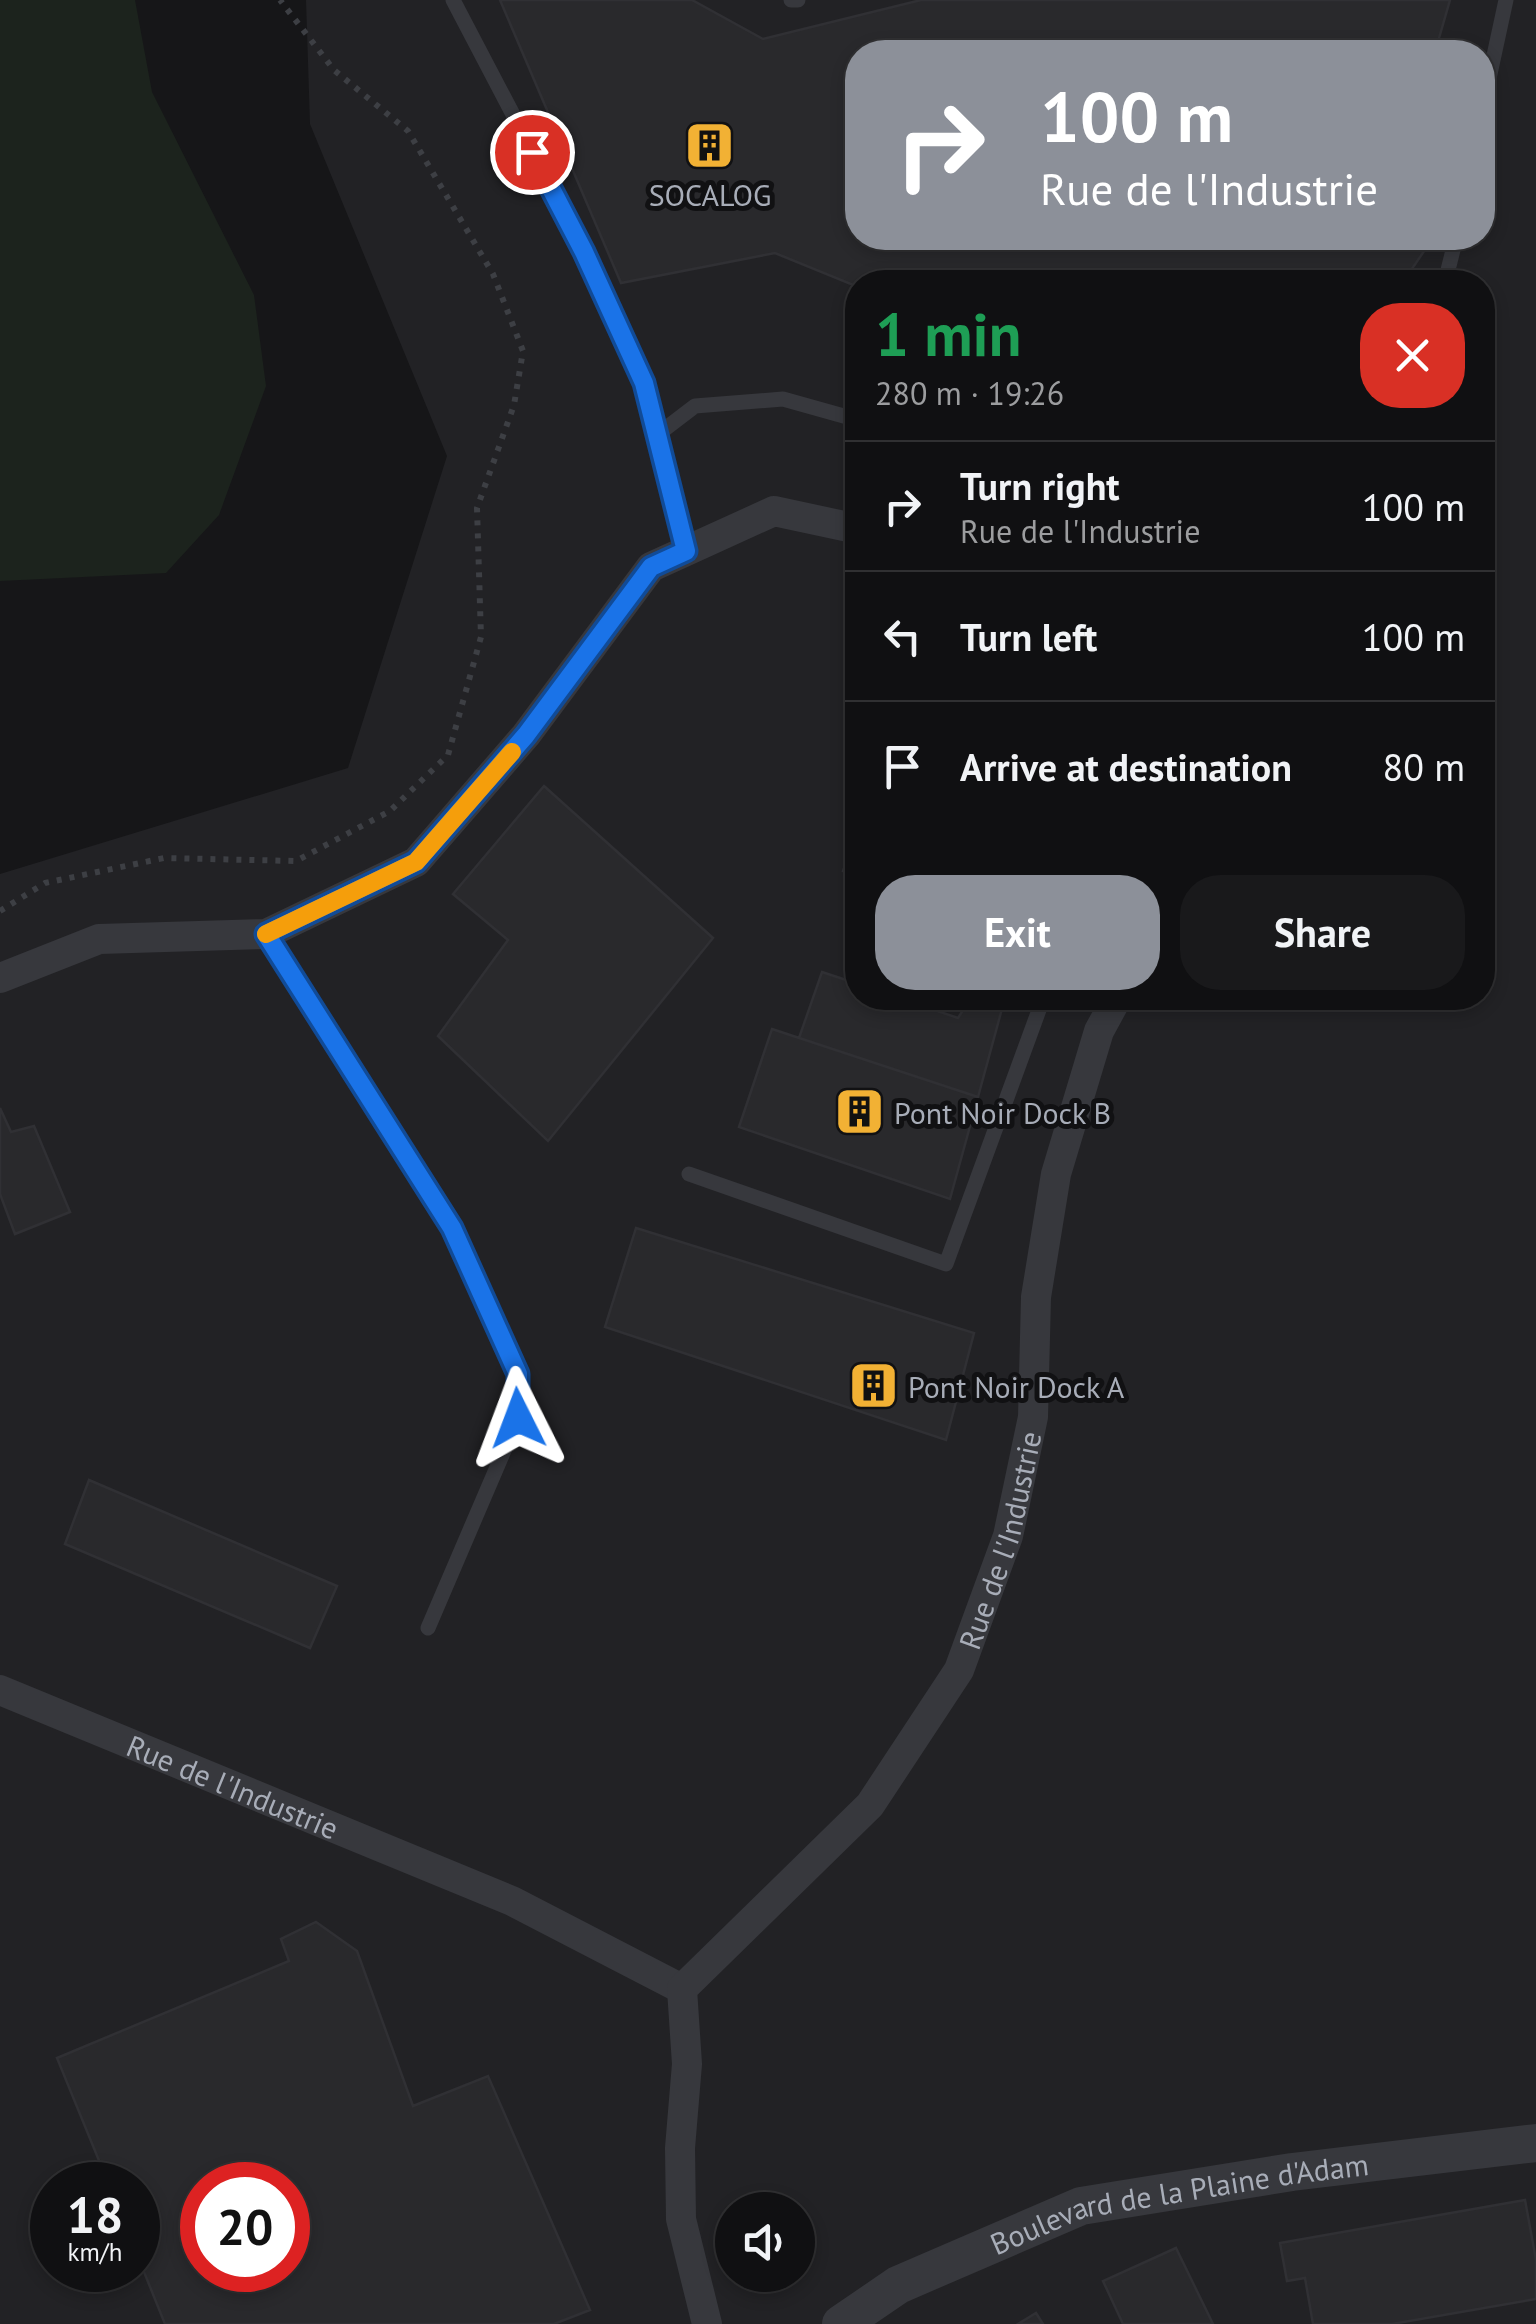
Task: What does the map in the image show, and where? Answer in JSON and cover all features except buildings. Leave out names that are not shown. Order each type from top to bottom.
[{"type":"street","points":[[0,978],[99,939],[266,934],[416,862],[526,735],[651,567],[774,511],[845,527]]},
{"type":"street","name":"Rue de l'Industrie","points":[[0,1690],[512,1901],[682,1989],[870,1805],[958,1670],[1008,1536],[1033,1418],[1036,1298],[1056,1174],[1099,1030],[1110,1010]]},
{"type":"street","points":[[682,1989],[687,2064],[680,2148],[681,2219],[707,2324]]},
{"type":"street","name":"Boulevard de la Plaine d'Adam","points":[[841,2324],[898,2285],[1082,2206],[1292,2172],[1536,2143]]},
{"type":"lane","points":[[453,0],[584,252],[644,383],[686,551]]},
{"type":"lane","points":[[1495,51],[1506,0]]},
{"type":"lane","points":[[657,435],[695,406],[783,399],[845,416]]},
{"type":"lane","points":[[266,934],[452,1228],[518,1374],[518,1418],[428,1628]]},
{"type":"lane","points":[[689,1174],[946,1264],[1039,1010]]},
{"type":"path","points":[[0,910],[45,883],[164,858],[296,861],[390,810],[448,755],[480,637],[477,508],[514,405],[523,351],[493,274],[408,131],[334,70],[280,0]]},
{"type":"shaded area","points":[[0,0],[135,0],[152,92],[254,295],[266,386],[219,515],[166,573],[0,581]]},
{"type":"shaded area","points":[[306,0],[1536,0],[1536,2324],[0,2324],[0,874],[348,768],[447,456],[310,124]]},
{"type":"slow traffic","points":[[266,934],[416,862],[512,752]]},
{"type":"place","name":"SOCALOG","points":[[710,145]]},
{"type":"place","name":"Pont Noir Dock B","points":[[859,1112]]},
{"type":"place","name":"Pont Noir Dock A","points":[[873,1386]]},
{"type":"route","points":[[518,1418],[518,1374],[452,1228],[266,934],[416,862],[526,735],[651,567],[686,551],[644,383],[584,252],[532,152]]}]
